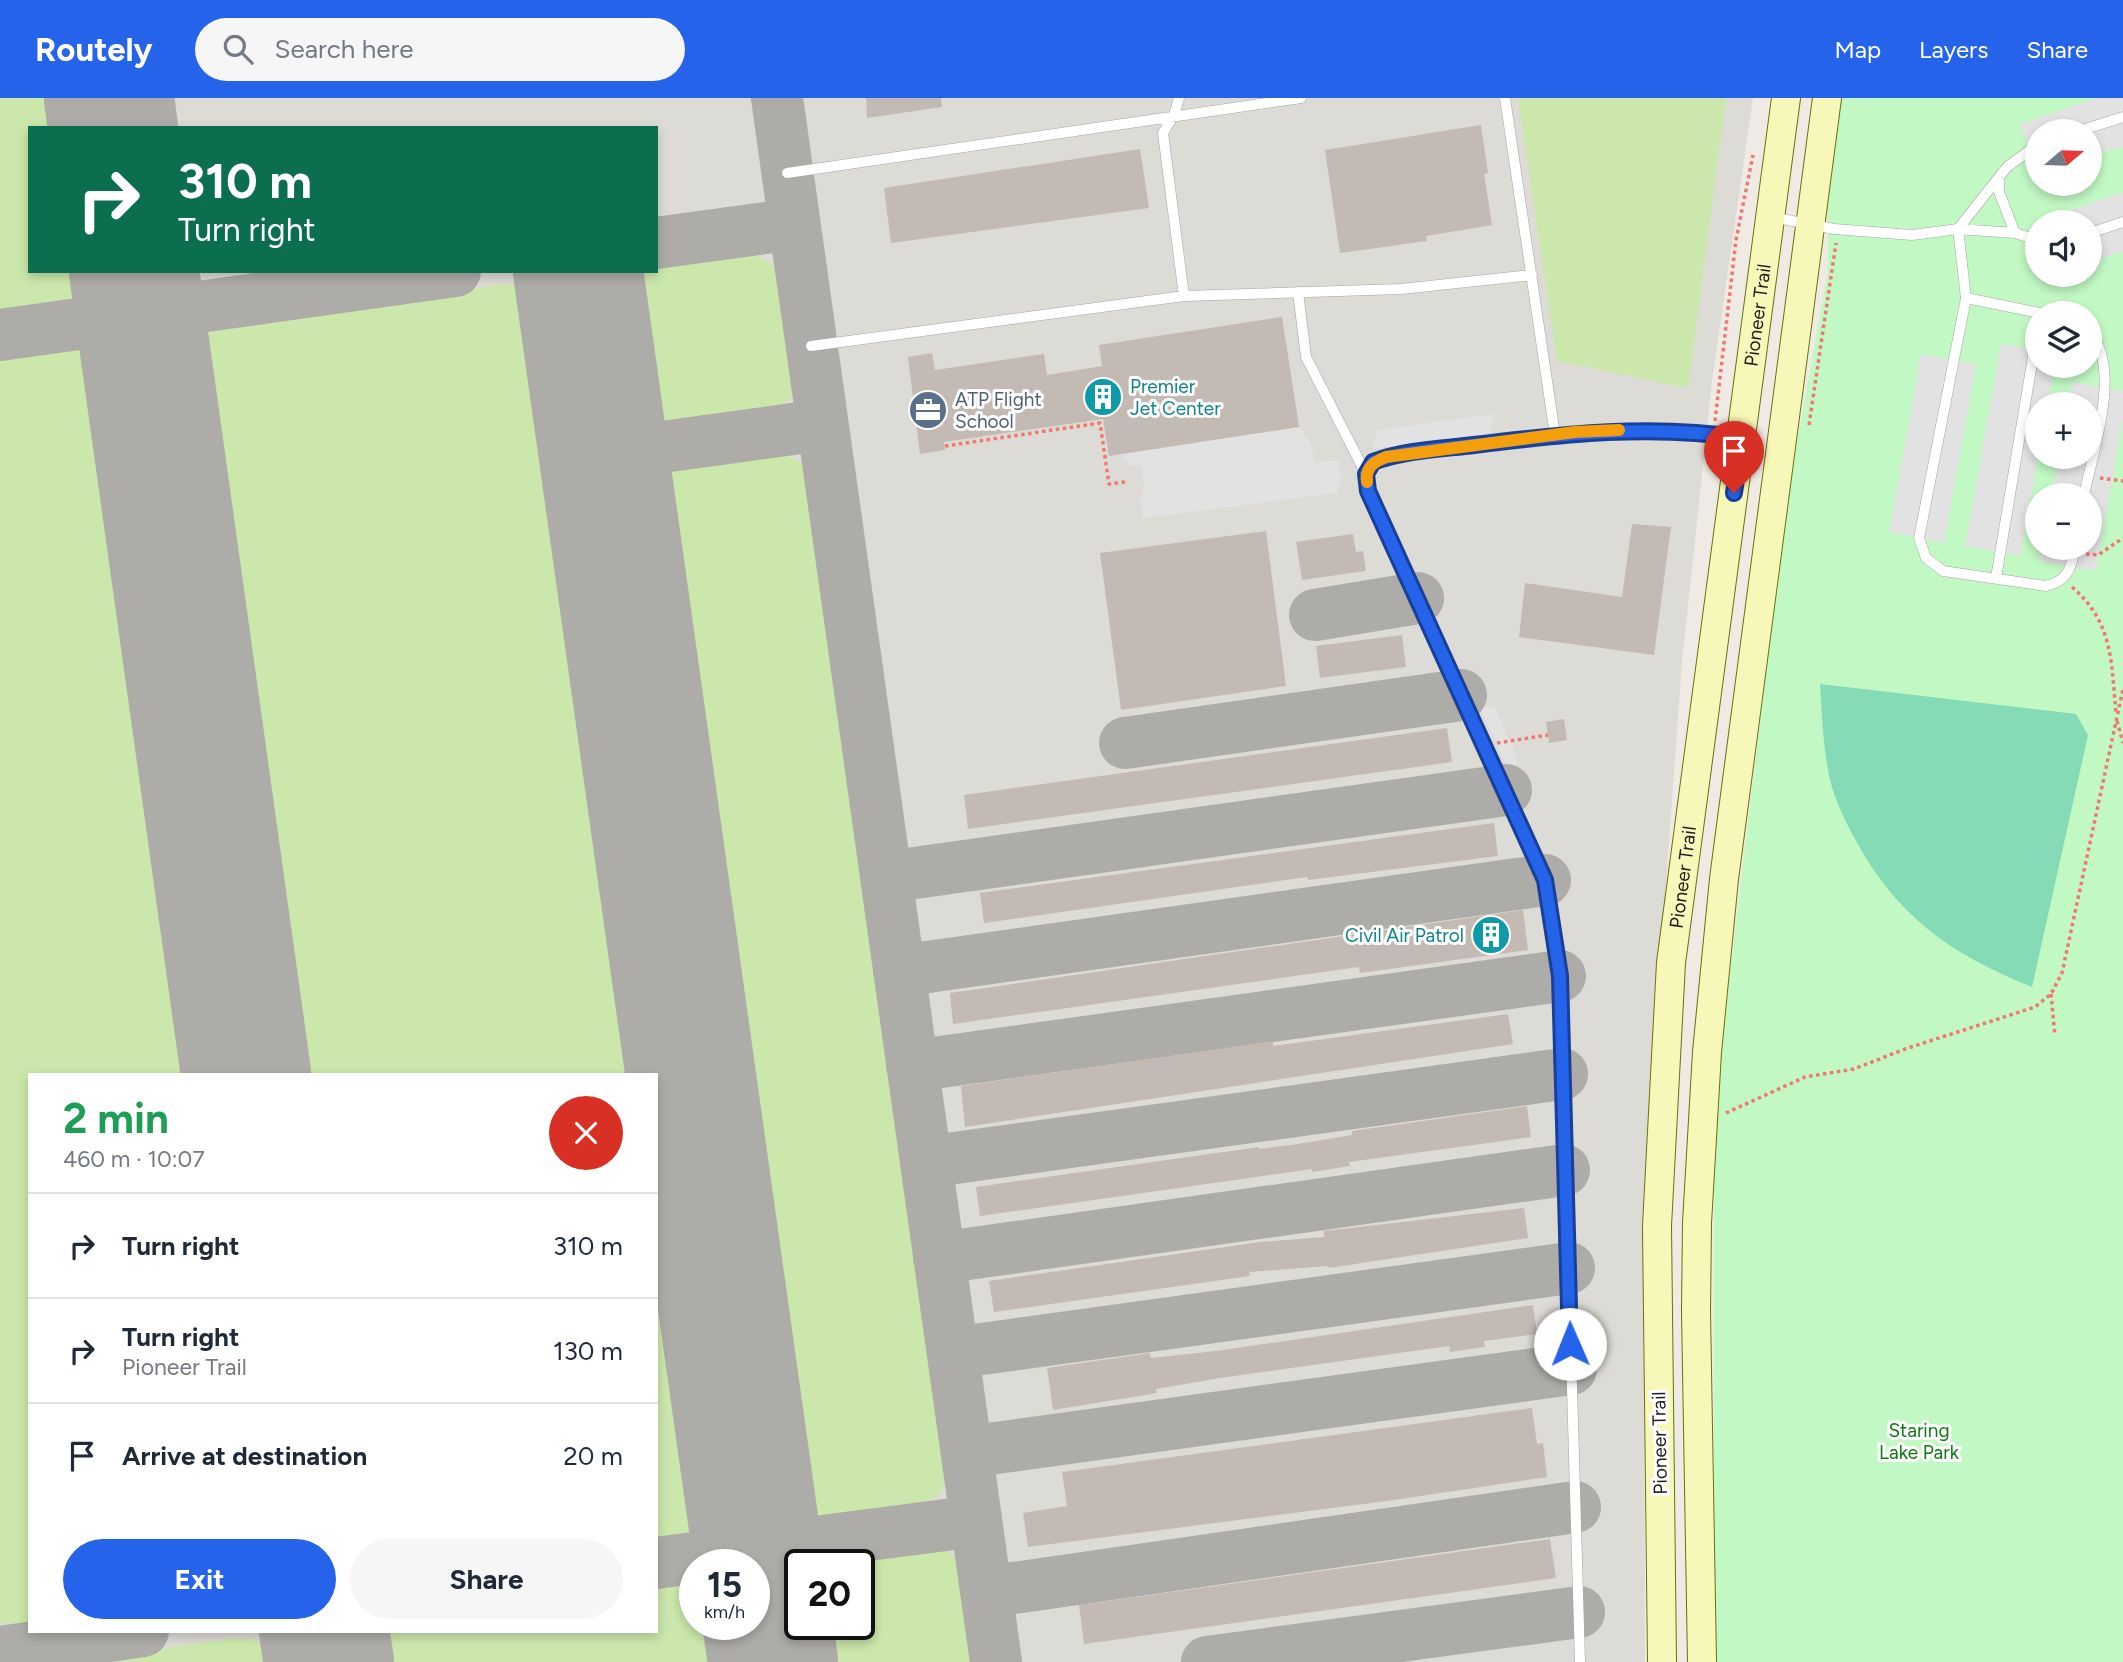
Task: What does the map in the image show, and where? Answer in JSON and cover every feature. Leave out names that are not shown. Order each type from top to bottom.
[{"type":"main road","name":"Pioneer Trail","points":[[1662,1662],[1657,1226],[1664,1060],[1681,877],[1786,98]]},
{"type":"main road","name":"Pioneer Trail","points":[[1702,1662],[1696,1311],[1697,1223],[1707,1040],[1724,879],[1822,227],[1827,98]]},
{"type":"lane","points":[[1178,98],[1174,116],[1163,133],[1184,296]]},
{"type":"lane","points":[[787,173],[1301,98]]},
{"type":"lane","points":[[1505,98],[1555,435]]},
{"type":"lane","points":[[2102,124],[2123,117]]},
{"type":"lane","points":[[2025,152],[2015,158],[1958,229],[1966,298],[1919,538],[1921,550],[1934,567],[1943,571],[2046,586],[2069,573],[2072,560]]},
{"type":"lane","points":[[1999,180],[1999,192],[2015,233]]},
{"type":"lane","points":[[1772,217],[1822,227],[1912,235],[1958,229],[2025,236]]},
{"type":"lane","points":[[2102,229],[2123,222]]},
{"type":"lane","points":[[811,346],[1184,296],[1401,289],[1532,275]]},
{"type":"lane","points":[[1298,292],[1306,357],[1366,474],[1368,491],[1545,880],[1560,976],[1580,1662]]},
{"type":"lane","points":[[1966,298],[2025,310]]},
{"type":"lane","points":[[2087,483],[2106,373],[2102,355]]},
{"type":"lane","points":[[1996,578],[2029,378]]},
{"type":"lane","points":[[1366,474],[1373,462],[1386,457],[1555,435],[1640,429],[1742,438]]},
{"type":"path","points":[[1808,432],[1837,251],[1822,227]]},
{"type":"path","points":[[944,446],[1100,424],[1109,484],[1125,482]]},
{"type":"path","points":[[2088,476],[2123,481]]},
{"type":"path","points":[[2102,552],[2123,538]]},
{"type":"path","points":[[2062,579],[2087,600],[2100,618],[2110,653],[2117,719],[2123,743]]},
{"type":"path","points":[[1725,1100],[1724,1113],[1805,1077],[1854,1069],[1905,1049],[2035,1007],[2051,994],[2062,973],[2123,689]]},
{"type":"path","points":[[1485,745],[1548,735]]},
{"type":"path","points":[[2051,994],[2055,1036]]},
{"type":"shaded area","points":[[0,98],[1753,98],[1712,381],[1682,662],[1643,1202],[1645,1662],[0,1662]]},
{"type":"shaded area","points":[[2097,98],[2123,98],[2123,146],[2102,153],[2102,119],[2035,119]]},
{"type":"shaded area","points":[[2025,122],[2025,139],[2020,124]]},
{"type":"shaded area","points":[[2123,192],[2123,251],[2102,258],[2102,210],[2071,210]]},
{"type":"shaded area","points":[[2001,344],[2025,348],[2025,378],[2052,378],[2050,392],[2025,392],[2025,469],[2036,469],[2033,483],[2025,483],[2025,528],[2020,556],[1965,546]]},
{"type":"shaded area","points":[[1921,354],[1976,364],[1944,543],[1889,532]]},
{"type":"shaded area","points":[[2072,382],[2123,391],[2123,418],[2102,537],[2102,483],[2054,483],[2057,469],[2102,469],[2102,392],[2070,392]]},
{"type":"shaded area","points":[[1494,414],[1489,434],[1371,449],[1378,430]]},
{"type":"shaded area","points":[[1299,427],[1311,444],[1315,463],[1338,460],[1341,478],[1337,493],[1143,518],[1140,499],[1145,487],[1141,466],[1130,466],[1121,454]]},
{"type":"shaded area","points":[[2040,560],[2098,560],[2096,571]]},
{"type":"shaded area","points":[[1478,704],[1495,708],[1518,760],[1512,777]]},
{"type":"green space","points":[[0,98],[66,98],[70,126],[28,126],[28,273],[88,273],[85,285],[67,304],[55,309],[0,318]]},
{"type":"green space","points":[[1518,98],[1726,98],[1688,388],[1557,361]]},
{"type":"green space","name":"Staring Lake Park","points":[[1841,98],[2123,98],[2123,1662],[1714,1662],[1714,1111],[1785,508],[1828,271],[1827,191]]},
{"type":"green space","points":[[750,251],[777,267],[787,287],[798,366],[792,396],[772,414],[673,428],[648,419],[632,396],[620,305],[624,285],[633,273],[658,273],[658,263]]},
{"type":"green space","points":[[505,284],[534,293],[554,316],[717,1497],[710,1519],[704,1527],[688,1536],[658,1543],[658,1073],[292,1073],[193,362],[210,332],[230,323]]},
{"type":"green space","points":[[57,347],[73,349],[86,355],[105,377],[203,1073],[28,1073],[28,1631],[16,1629],[0,1621],[0,355]]},
{"type":"green space","points":[[769,452],[796,460],[815,482],[951,1458],[949,1478],[939,1494],[923,1505],[813,1517],[798,1509],[785,1491],[647,504],[655,487],[666,474],[680,466],[715,457]]},
{"type":"green space","points":[[1820,684],[2076,714],[2088,735],[2032,987],[1976,961],[1929,930],[1908,911],[1871,866],[1837,803],[1832,788],[1824,744]]},
{"type":"green space","points":[[928,1542],[957,1557],[967,1576],[979,1662],[810,1662],[807,1640],[875,1640],[875,1549]]},
{"type":"green space","points":[[679,1577],[679,1640],[738,1640],[741,1662],[374,1662],[373,1655],[385,1633],[658,1633],[658,1580]]},
{"type":"green space","points":[[236,1638],[250,1639],[269,1646],[282,1662],[68,1662]]},
{"type":"building","points":[[866,98],[941,98],[942,107],[867,118]]},
{"type":"building","points":[[1481,125],[1488,173],[1484,174],[1492,225],[1426,236],[1427,241],[1340,253],[1325,150]]},
{"type":"building","points":[[1140,149],[1149,208],[891,243],[884,188]]},
{"type":"building","name":"Premier Jet Center","points":[[1282,317],[1299,427],[1109,456],[1103,419],[944,442],[945,450],[920,454],[908,357],[932,353],[935,370],[1044,354],[1047,375],[1102,366],[1099,345]]},
{"type":"building","points":[[1632,524],[1671,527],[1654,655],[1519,637],[1525,583],[1622,597]]},
{"type":"building","points":[[1266,531],[1286,686],[1121,710],[1100,553]]},
{"type":"building","points":[[1353,534],[1356,552],[1363,551],[1366,571],[1302,580],[1296,542]]},
{"type":"building","points":[[1402,635],[1406,667],[1320,678],[1316,646]]},
{"type":"building","points":[[1564,719],[1567,740],[1549,743],[1546,722]]},
{"type":"building","points":[[1447,728],[1452,762],[968,829],[964,795]]},
{"type":"building","points":[[1494,823],[1498,856],[1308,880],[1307,877],[984,923],[980,893]]},
{"type":"building","points":[[1523,910],[1528,950],[1360,973],[1359,967],[953,1024],[950,993]]},
{"type":"building","points":[[1508,1014],[1513,1044],[965,1127],[961,1086],[1273,1041],[1273,1046]]},
{"type":"building","points":[[1527,1106],[1531,1137],[1349,1162],[1350,1166],[1312,1172],[1312,1169],[980,1216],[976,1187],[1259,1147],[1298,1144],[1352,1135],[1352,1131]]},
{"type":"building","points":[[1524,1208],[1528,1238],[1329,1268],[1249,1272],[1250,1276],[994,1312],[989,1281],[1260,1242],[1324,1237],[1324,1231]]},
{"type":"building","points":[[1533,1305],[1537,1334],[1484,1341],[1485,1347],[1450,1352],[1449,1346],[1220,1378],[1156,1389],[1157,1393],[1053,1410],[1047,1368],[1150,1353],[1151,1358],[1216,1351]]},
{"type":"building","points":[[1532,1408],[1537,1444],[1543,1443],[1547,1477],[1387,1501],[1028,1547],[1023,1513],[1067,1506],[1062,1472]]},
{"type":"building","points":[[1550,1539],[1556,1578],[1084,1644],[1079,1605]]},
{"type":"taxiway","points":[[777,98],[996,1662]]},
{"type":"taxiway","points":[[658,243],[794,224]]},
{"type":"taxiway","points":[[0,335],[441,273]]},
{"type":"taxiway","points":[[604,455],[822,425]]},
{"type":"taxiway","points":[[1315,615],[1418,598]]},
{"type":"taxiway","points":[[1125,743],[1461,695]]},
{"type":"taxiway","points":[[886,877],[1506,790]]},
{"type":"taxiway","points":[[899,971],[1545,880]]},
{"type":"taxiway","points":[[912,1066],[1560,976]]},
{"type":"taxiway","points":[[926,1162],[1562,1074]]},
{"type":"taxiway","points":[[939,1258],[1564,1170]]},
{"type":"taxiway","points":[[953,1353],[1569,1268]]},
{"type":"taxiway","points":[[967,1452],[1571,1369]]},
{"type":"taxiway","points":[[986,1592],[1575,1507]]},
{"type":"taxiway","points":[[658,1563],[976,1521]]},
{"type":"taxiway","points":[[1207,1662],[1579,1612]]},
{"type":"taxiway","points":[[0,1652],[129,1633]]},
{"type":"runway","points":[[109,98],[113,126]]},
{"type":"runway","points":[[134,273],[246,1073]]},
{"type":"runway","points":[[578,273],[773,1662]]},
{"type":"runway","points":[[324,1633],[329,1662]]},
{"type":"slow traffic","points":[[1367,482],[1366,474],[1373,462],[1386,457],[1575,432],[1619,430]]},
{"type":"place","name":"Premier Jet Center","points":[[1103,397]]},
{"type":"place","name":"ATP Flight School","points":[[928,410]]},
{"type":"place","name":"Civil Air Patrol","points":[[1491,935]]},
{"type":"route","points":[[1570,1344],[1560,976],[1545,880],[1368,491],[1366,474],[1373,462],[1404,454],[1575,432],[1640,429],[1714,433],[1742,438],[1734,493]]}]
